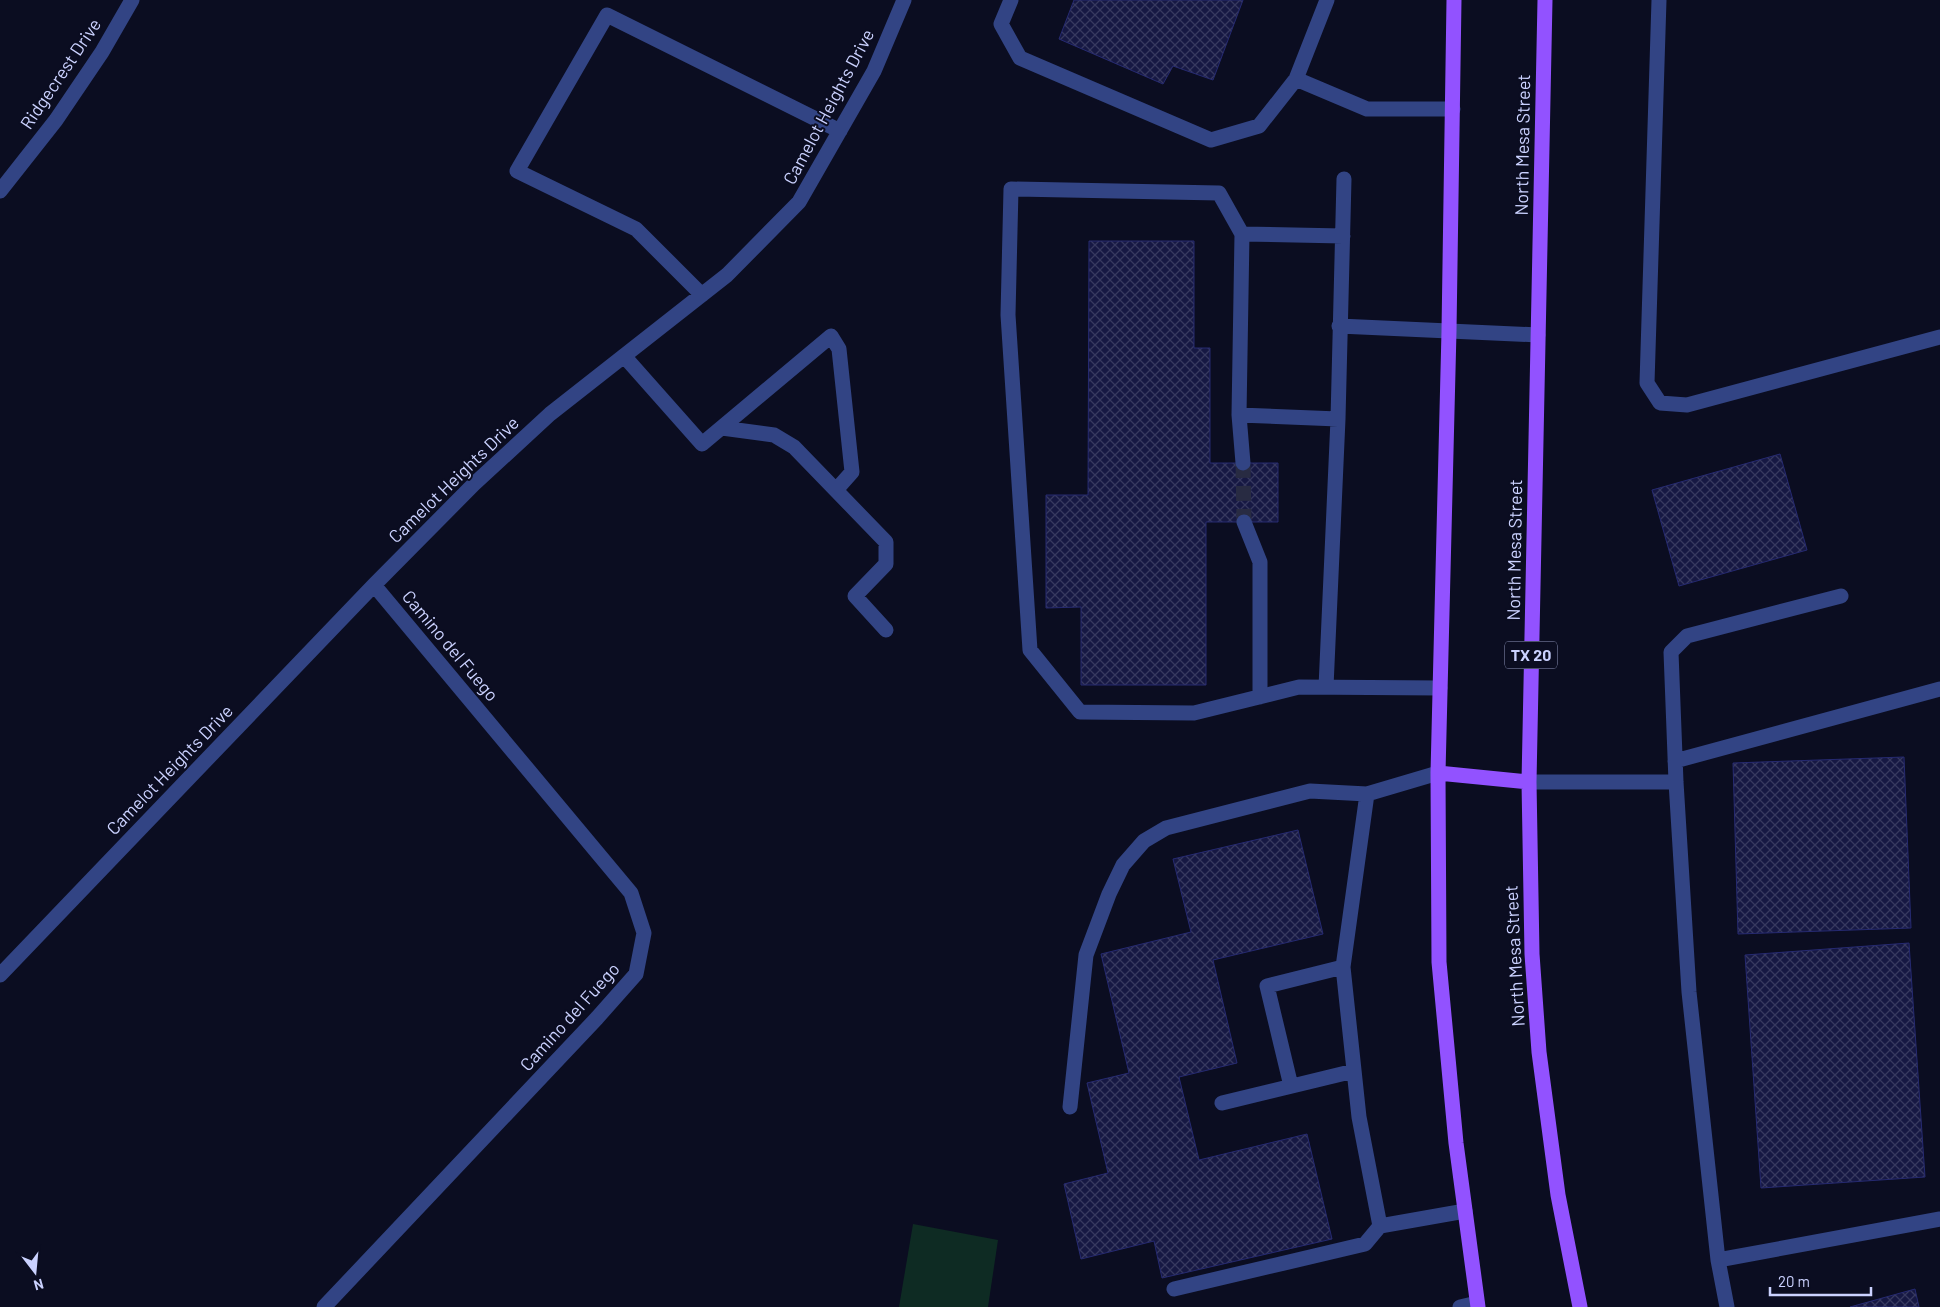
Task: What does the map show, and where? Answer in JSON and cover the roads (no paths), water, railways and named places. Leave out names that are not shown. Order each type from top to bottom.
[{"type":"main road","points":[[1454,0],[1449,330],[1438,773],[1439,962],[1456,1143],[1478,1305]]},
{"type":"main road","name":"North Mesa Street","points":[[1544,0],[1529,782],[1532,954],[1540,1052],[1558,1194],[1580,1307]]},
{"type":"main road","points":[[1438,773],[1529,782]]},
{"type":"street","name":"Ridgecrest Drive","points":[[0,191],[56,120],[102,52],[132,0]]},
{"type":"street","name":"Camelot Heights Drive","points":[[0,975],[374,585],[474,484],[543,420],[727,275],[799,202],[874,71],[904,0]]},
{"type":"street","points":[[1011,0],[1001,24],[1020,58],[1210,140],[1259,126],[1296,79],[1327,0]]},
{"type":"street","points":[[1659,0],[1647,383],[1660,403],[1687,405],[1940,337]]},
{"type":"street","points":[[702,295],[636,229],[516,171],[607,15],[840,131]]},
{"type":"street","points":[[1296,79],[1367,109],[1452,109]]},
{"type":"street","points":[[1326,687],[1338,419],[1344,179]]},
{"type":"street","points":[[1243,463],[1239,415],[1242,234],[1219,193],[1011,189],[1008,315],[1030,650],[1080,712],[1194,713],[1299,686],[1440,688]]},
{"type":"street","points":[[1242,234],[1343,236]]},
{"type":"street","points":[[1339,326],[1538,335]]},
{"type":"street","points":[[624,356],[702,444],[831,336],[840,349],[852,472],[836,490]]},
{"type":"street","points":[[1239,415],[1338,419]]},
{"type":"street","points":[[722,428],[774,435],[794,447],[886,542],[886,564],[855,596],[886,630]]},
{"type":"street","points":[[1244,522],[1260,562],[1260,696]]},
{"type":"street","name":"Camino del Fuego","points":[[324,1307],[597,1018],[636,974],[644,933],[632,893],[374,585]]},
{"type":"street","points":[[1727,1307],[1718,1260],[1689,992],[1676,782],[1671,652],[1687,636],[1841,596]]},
{"type":"street","points":[[1675,760],[1940,688]]},
{"type":"street","points":[[1070,1107],[1086,955],[1109,894],[1123,865],[1144,841],[1166,828],[1310,791],[1367,794],[1438,773]]},
{"type":"street","points":[[1529,782],[1676,782]]},
{"type":"street","points":[[1367,794],[1343,966],[1359,1116],[1380,1226]]},
{"type":"street","points":[[1291,1086],[1267,986],[1343,966]]},
{"type":"street","points":[[1222,1103],[1354,1071]]},
{"type":"street","points":[[1174,1289],[1365,1244],[1380,1226],[1465,1211]]},
{"type":"street","points":[[1718,1260],[1940,1219]]},
{"type":"street","points":[[1460,1307],[1478,1305]]},
{"type":"tunnel","points":[[1243,463],[1244,522]]}]
